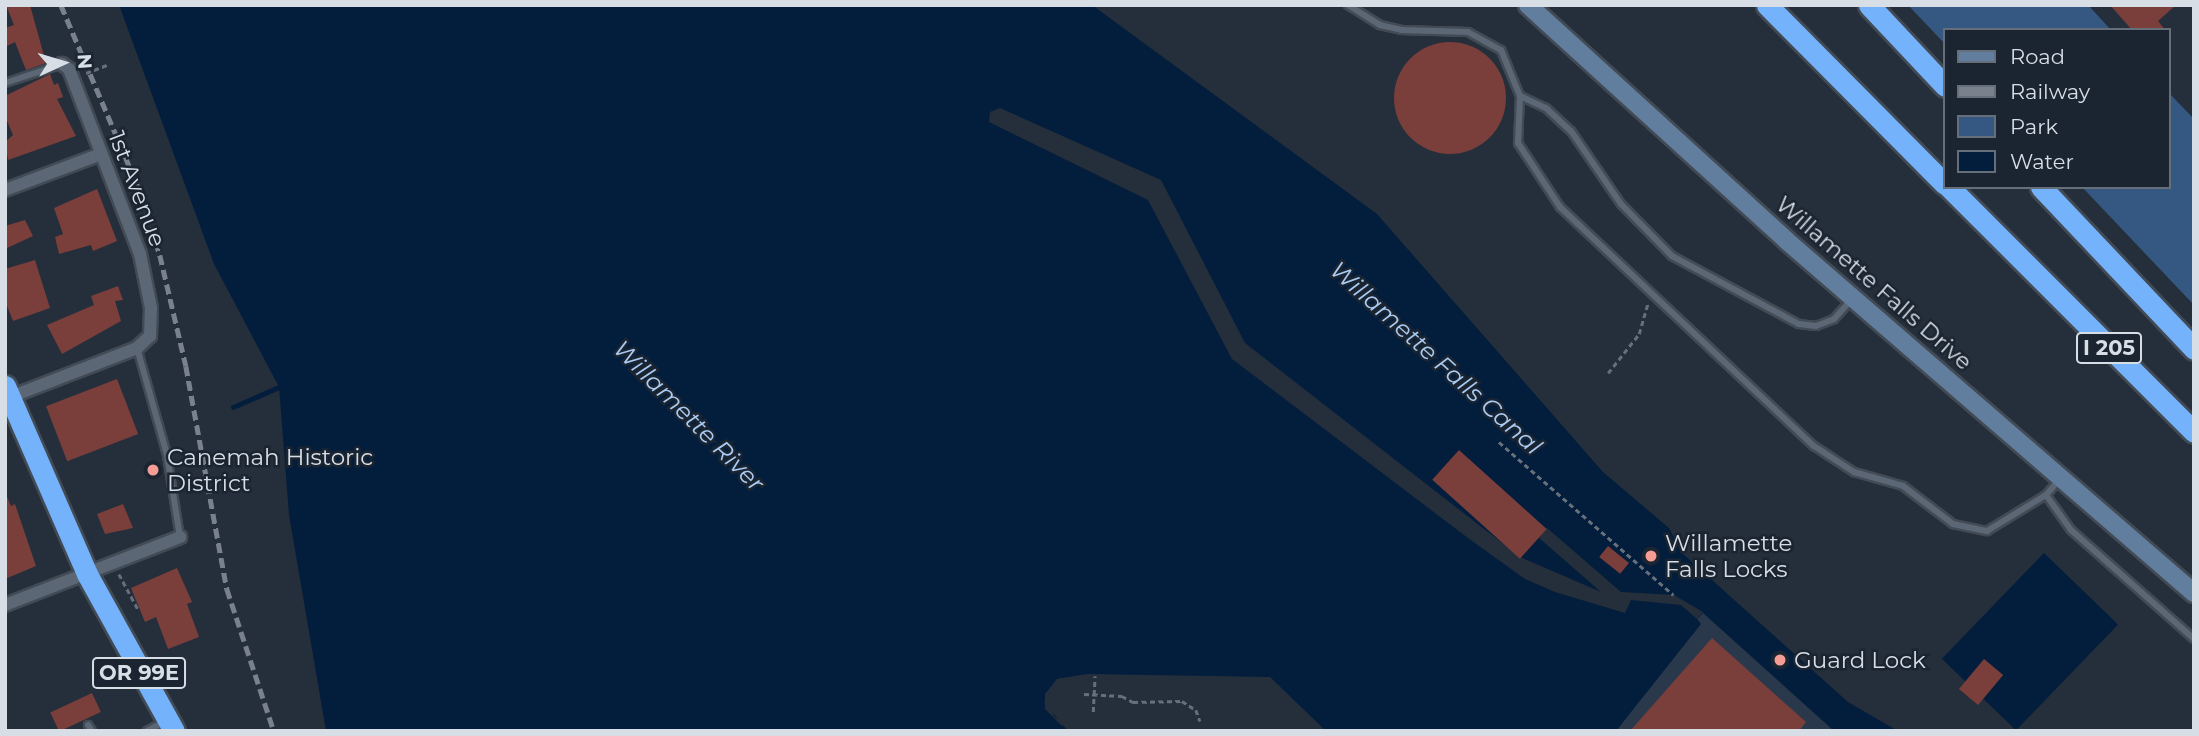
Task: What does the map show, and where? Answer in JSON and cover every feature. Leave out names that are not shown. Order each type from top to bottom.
[{"type":"highway","points":[[1753,5],[1890,128]]},
{"type":"highway","name":"I 205","points":[[1767,5],[1944,183]]},
{"type":"highway","points":[[1868,5],[1944,85]]},
{"type":"highway","name":"I 205","points":[[1950,189],[2194,432]]},
{"type":"highway","name":"I 205","points":[[2043,189],[2194,349]]},
{"type":"highway","name":"OR 99E","points":[[7,394],[88,574],[171,725]]},
{"type":"street","name":"Willamette Falls Drive","points":[[1528,5],[1853,298],[2194,593]]},
{"type":"street","name":"1st Avenue","points":[[62,64],[73,79],[141,254],[151,308],[150,336],[137,348]]},
{"type":"street","points":[[5,190],[101,154]]},
{"type":"street","points":[[7,394],[137,348]]},
{"type":"street","points":[[5,605],[180,537]]},
{"type":"lane","points":[[1348,5],[1363,18],[1401,30],[1448,30],[1483,37],[1501,50],[1520,96],[1518,143],[1528,164],[1560,207],[1814,446],[1854,472],[1903,485],[1953,524],[1987,531],[2046,495],[2060,478]]},
{"type":"lane","points":[[5,83],[62,64]]},
{"type":"lane","points":[[1520,96],[1546,108],[1572,131],[1621,204],[1672,256],[1799,324],[1816,326],[1834,319],[1853,298]]},
{"type":"lane","points":[[137,348],[167,455],[180,537]]},
{"type":"lane","points":[[2046,495],[2071,530],[2194,639]]},
{"type":"lane","points":[[147,731],[171,725]]},
{"type":"path","points":[[73,79],[109,64]]},
{"type":"path","points":[[1608,373],[1639,334],[1651,290]]},
{"type":"path","points":[[1499,442],[1674,595]]},
{"type":"path","points":[[114,564],[139,611]]},
{"type":"path","points":[[1093,712],[1095,676]]},
{"type":"path","points":[[1084,694],[1133,702],[1182,701],[1196,710],[1200,721]]},
{"type":"shaded area","points":[[1703,612],[1820,717],[1834,731],[1616,731]]},
{"type":"green space","points":[[1908,5],[2088,5],[2109,28],[1944,28],[1944,43]]},
{"type":"green space","points":[[2171,95],[2194,119],[2194,305],[2084,189],[2171,189]]},
{"type":"water","points":[[119,5],[1092,5],[1377,214],[1603,472],[1669,528],[1682,553],[1848,702],[1898,731],[1834,731],[1703,613],[1697,619],[1701,624],[1616,731],[1326,731],[1270,677],[1088,674],[1057,679],[1044,702],[1068,731],[326,731],[289,515],[279,387],[214,264]]},
{"type":"water","points":[[2044,553],[2118,625],[2016,730],[1942,659]]},
{"type":"pier","points":[[1000,108],[1161,180],[1245,343],[1520,557],[1601,592],[1538,537],[1547,528],[1621,592],[1674,595],[1703,612],[1697,619],[1681,605],[1631,600],[1625,613],[1555,592],[1525,579],[1232,359],[1148,200],[989,122],[990,112]]},
{"type":"pier","points":[[1088,674],[1059,682],[1048,695],[1054,716],[1070,728],[1061,725],[1045,709],[1045,694],[1057,679]]},
{"type":"building","points":[[6,5],[30,5],[46,63],[26,70],[15,42],[5,47],[5,28],[14,25]]},
{"type":"building","points":[[2110,5],[2176,5],[2158,21],[2163,28],[2130,28]]},
{"type":"building","points":[[1450,42],[1471,47],[1489,59],[1501,77],[1506,98],[1501,119],[1489,137],[1471,149],[1450,154],[1429,149],[1411,137],[1399,119],[1394,98],[1399,77],[1411,59],[1429,47]]},
{"type":"building","points":[[50,74],[54,85],[58,83],[63,97],[57,99],[76,136],[8,160],[5,142],[13,135],[5,116],[5,96]]},
{"type":"building","points":[[97,189],[117,241],[93,251],[91,245],[59,254],[55,237],[63,234],[54,208]]},
{"type":"building","points":[[25,220],[33,236],[5,249],[5,226]]},
{"type":"building","points":[[35,260],[50,308],[13,321],[5,301],[5,269]]},
{"type":"building","points":[[118,286],[123,300],[115,301],[121,321],[62,354],[47,325],[94,305],[91,296]]},
{"type":"building","points":[[117,379],[138,434],[67,461],[46,406]]},
{"type":"building","points":[[1459,450],[1547,529],[1520,559],[1432,480]]},
{"type":"building","points":[[5,492],[11,506],[15,504],[36,566],[5,579]]},
{"type":"building","points":[[123,504],[133,528],[105,534],[97,514]]},
{"type":"building","points":[[1608,546],[1629,563],[1620,574],[1599,557]]},
{"type":"building","points":[[177,568],[192,602],[187,604],[199,637],[168,649],[156,617],[145,622],[131,588]]},
{"type":"building","points":[[1712,638],[1806,722],[1799,731],[1630,731]]},
{"type":"building","points":[[1984,659],[2003,675],[1978,705],[1959,689]]},
{"type":"building","points":[[92,693],[101,712],[60,731],[50,712]]},
{"type":"waterway","points":[[233,407],[279,387]]},
{"type":"railway","points":[[61,5],[137,184],[160,255],[186,366],[227,589],[274,731]]},
{"type":"place","name":"Canemah Historic District","points":[[153,470]]},
{"type":"place","name":"Willamette Falls Locks","points":[[1651,556]]},
{"type":"place","name":"Guard Lock","points":[[1780,660]]},
{"type":"water label","name":"Willamette Falls Canal","points":[[1436,358]]},
{"type":"water label","name":"Willamette River","points":[[689,416]]}]
